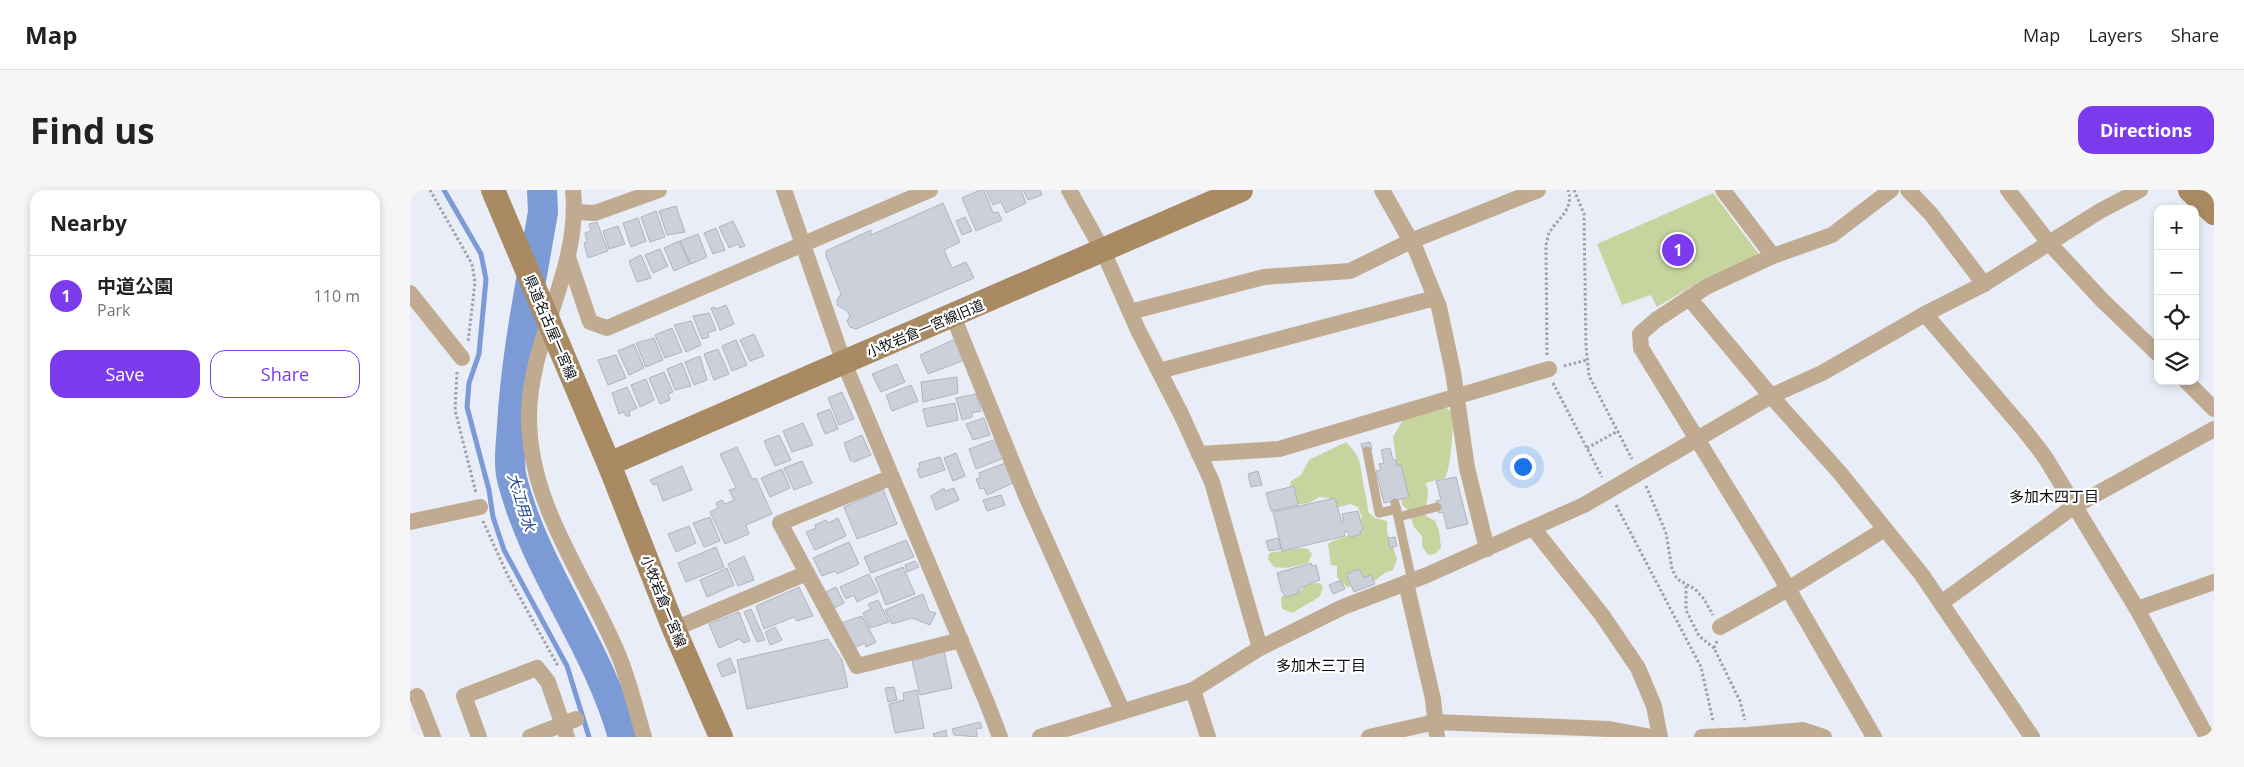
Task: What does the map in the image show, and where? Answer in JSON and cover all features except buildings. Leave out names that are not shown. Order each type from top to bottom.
[{"type":"street","name":"県道名古屋一宮線","points":[[493,190],[609,464]]},
{"type":"street","points":[[573,190],[576,212],[562,286],[547,318],[530,386],[529,416],[532,454],[546,505],[553,522],[618,654],[644,737]]},
{"type":"street","points":[[576,212],[595,213],[659,190]]},
{"type":"street","points":[[784,190],[844,363],[1000,737]]},
{"type":"street","points":[[568,255],[590,322],[608,328],[930,190]]},
{"type":"street","points":[[1069,190],[1104,251],[1130,312],[1212,482],[1260,648]]},
{"type":"street","name":"小牧岩倉一宮線旧道","points":[[609,464],[1241,190]]},
{"type":"street","points":[[1382,190],[1411,241],[1435,298],[1457,396],[1467,468],[1487,549]]},
{"type":"street","points":[[1130,312],[1264,277],[1350,271],[1411,241],[1538,190]]},
{"type":"street","points":[[1722,190],[1773,256]]},
{"type":"street","points":[[1874,737],[1788,589],[1641,348],[1640,334],[1656,320],[1706,286],[1773,256],[1832,235],[1891,190]]},
{"type":"street","points":[[1908,190],[1930,214],[1984,284]]},
{"type":"street","points":[[2008,190],[2049,243],[2102,300],[2154,350]]},
{"type":"street","points":[[1040,737],[1074,732],[1122,710],[1193,690],[1260,648],[1343,607],[1487,549],[1584,505],[1771,396],[1822,373],[1925,314],[1984,284],[2100,211],[2140,190]]},
{"type":"street","points":[[2190,190],[2214,213]]},
{"type":"street","points":[[410,293],[462,358]]},
{"type":"street","points":[[1159,371],[1435,298]]},
{"type":"street","points":[[1689,298],[1771,396],[1840,473],[1885,529],[1941,603],[2032,737]]},
{"type":"street","points":[[1925,314],[2045,457],[2073,507],[2137,608],[2207,737]]},
{"type":"street","points":[[953,316],[1026,496],[1122,710]]},
{"type":"street","points":[[1199,454],[1279,449],[1549,370]]},
{"type":"street","points":[[2190,385],[2214,409]]},
{"type":"street","points":[[1941,603],[2073,507],[2214,429]]},
{"type":"street","name":"小牧岩倉一宮線","points":[[609,464],[674,629],[721,737]]},
{"type":"street","points":[[892,477],[780,523],[857,666],[961,640]]},
{"type":"street","points":[[410,522],[480,507]]},
{"type":"street","points":[[1533,528],[1602,615],[1638,668],[1654,706],[1660,737]]},
{"type":"street","points":[[1720,628],[1788,589],[1885,529]]},
{"type":"street","points":[[674,629],[807,573]]},
{"type":"street","points":[[1409,582],[1433,699],[1436,730]]},
{"type":"street","points":[[2137,608],[2214,582]]},
{"type":"street","points":[[479,737],[464,696],[537,668],[548,682],[569,727],[530,737]]},
{"type":"street","points":[[1193,690],[1208,737]]},
{"type":"street","points":[[417,696],[433,737]]},
{"type":"street","points":[[1369,737],[1436,730],[1608,729],[1652,737]]},
{"type":"street","points":[[1702,737],[1802,730],[1824,737]]},
{"type":"lane","points":[[1367,451],[1380,513],[1436,507]]},
{"type":"lane","points":[[1397,510],[1409,582]]},
{"type":"path","points":[[430,190],[468,255],[474,274],[471,329],[469,341],[457,376],[456,410],[480,507],[487,532],[497,555],[559,669]]},
{"type":"path","points":[[1568,190],[1568,207],[1565,214],[1550,233],[1546,245],[1547,361],[1552,382],[1701,667],[1716,736]]},
{"type":"path","points":[[1549,370],[1587,360]]},
{"type":"path","points":[[1586,448],[1618,431]]},
{"type":"path","points":[[1686,586],[1686,610],[1699,636],[1714,648]]},
{"type":"green space","points":[[1713,193],[1761,257],[1702,280],[1657,307],[1651,295],[1622,305],[1597,244]]},
{"type":"green space","points":[[1441,405],[1454,413],[1449,465],[1445,478],[1425,483],[1428,491],[1426,516],[1435,521],[1439,531],[1441,548],[1435,554],[1428,555],[1422,546],[1422,536],[1414,527],[1408,510],[1402,505],[1393,437],[1403,420]]},
{"type":"green space","points":[[1346,442],[1359,460],[1368,512],[1375,518],[1387,521],[1387,532],[1397,559],[1393,570],[1386,572],[1369,585],[1347,587],[1337,577],[1337,566],[1331,565],[1328,544],[1347,536],[1354,530],[1362,517],[1358,507],[1350,504],[1336,508],[1329,498],[1319,497],[1309,503],[1293,505],[1289,490],[1291,481],[1301,475],[1309,460]]},
{"type":"green space","points":[[1300,548],[1308,549],[1312,554],[1308,563],[1287,568],[1274,567],[1268,559],[1269,553]]},
{"type":"green space","points":[[1319,583],[1323,586],[1320,596],[1293,613],[1282,609],[1281,597],[1294,590],[1301,590],[1306,584]]},
{"type":"waterway","points":[[444,190],[481,254],[486,279],[479,354],[469,383],[467,407],[489,490],[493,517],[504,550],[567,666],[589,737]]},
{"type":"waterway","name":"大江用水","points":[[542,190],[543,212],[524,319],[514,399],[510,460],[511,473],[522,512],[551,577],[598,671],[623,737]]},
{"type":"place","name":"中道公園","points":[[1678,250]]},
{"type":"district","name":"多加木四丁目","points":[[2054,496]]},
{"type":"district","name":"多加木三丁目","points":[[1321,665]]}]
